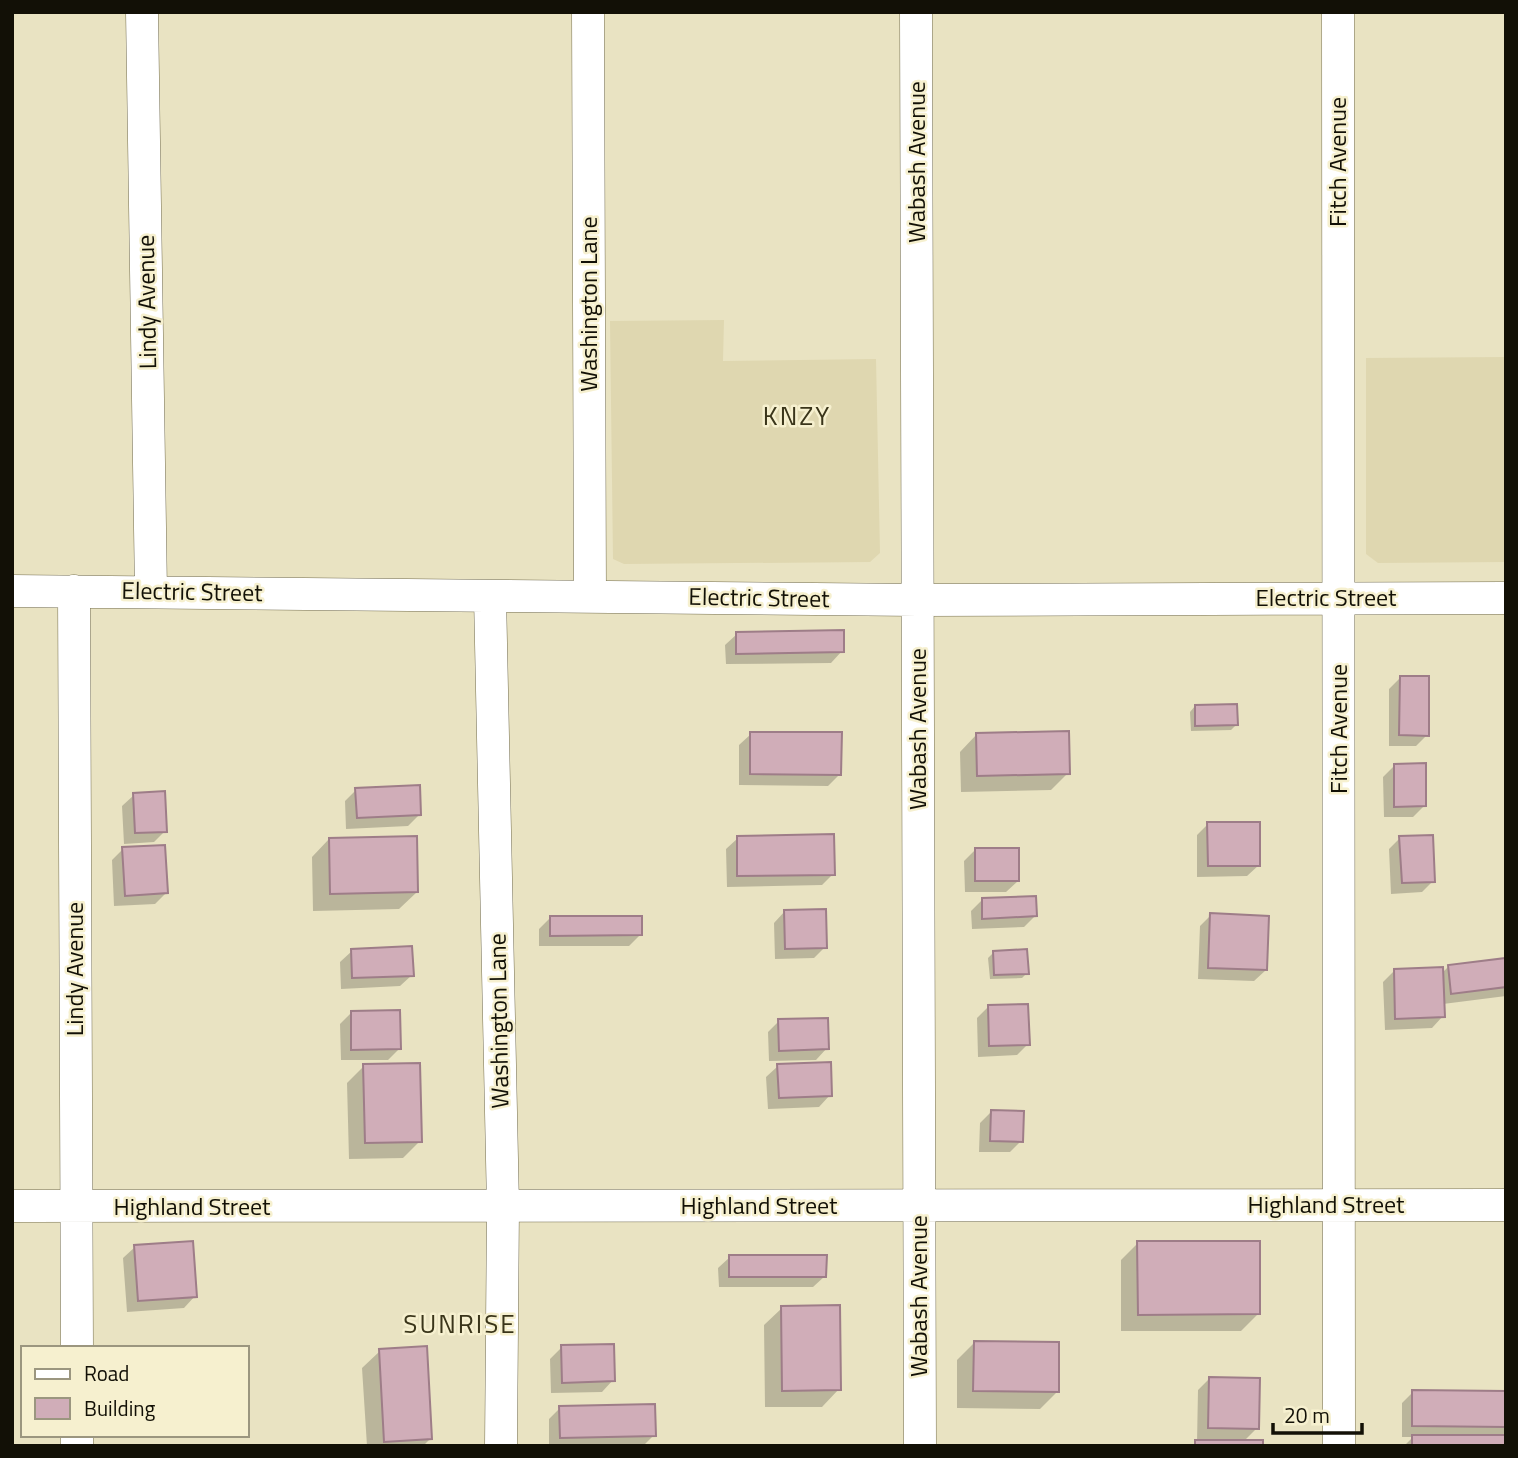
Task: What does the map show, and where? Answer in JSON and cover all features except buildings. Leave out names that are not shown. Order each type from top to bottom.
[{"type":"street","name":"Lindy Avenue","points":[[142,12],[151,592]]},
{"type":"street","name":"Washington Lane","points":[[588,12],[590,596]]},
{"type":"street","name":"Wabash Avenue","points":[[916,12],[920,1446]]},
{"type":"street","name":"Fitch Avenue","points":[[1338,12],[1339,1446]]},
{"type":"street","name":"Electric Street","points":[[12,591],[918,600],[1506,598]]},
{"type":"street","name":"Lindy Avenue","points":[[74,591],[77,1346]]},
{"type":"street","name":"Washington Lane","points":[[490,596],[503,1206],[501,1446]]},
{"type":"street","name":"Highland Street","points":[[12,1206],[1506,1205]]},
{"type":"shaded area","points":[[724,320],[723,361],[876,359],[880,553],[870,562],[624,564],[613,559],[610,321]]},
{"type":"shaded area","points":[[1506,357],[1506,562],[1378,563],[1366,554],[1366,358]]},
{"type":"district","name":"KNZY","points":[[797,416]]},
{"type":"district","name":"SUNRISE","points":[[460,1324]]}]
